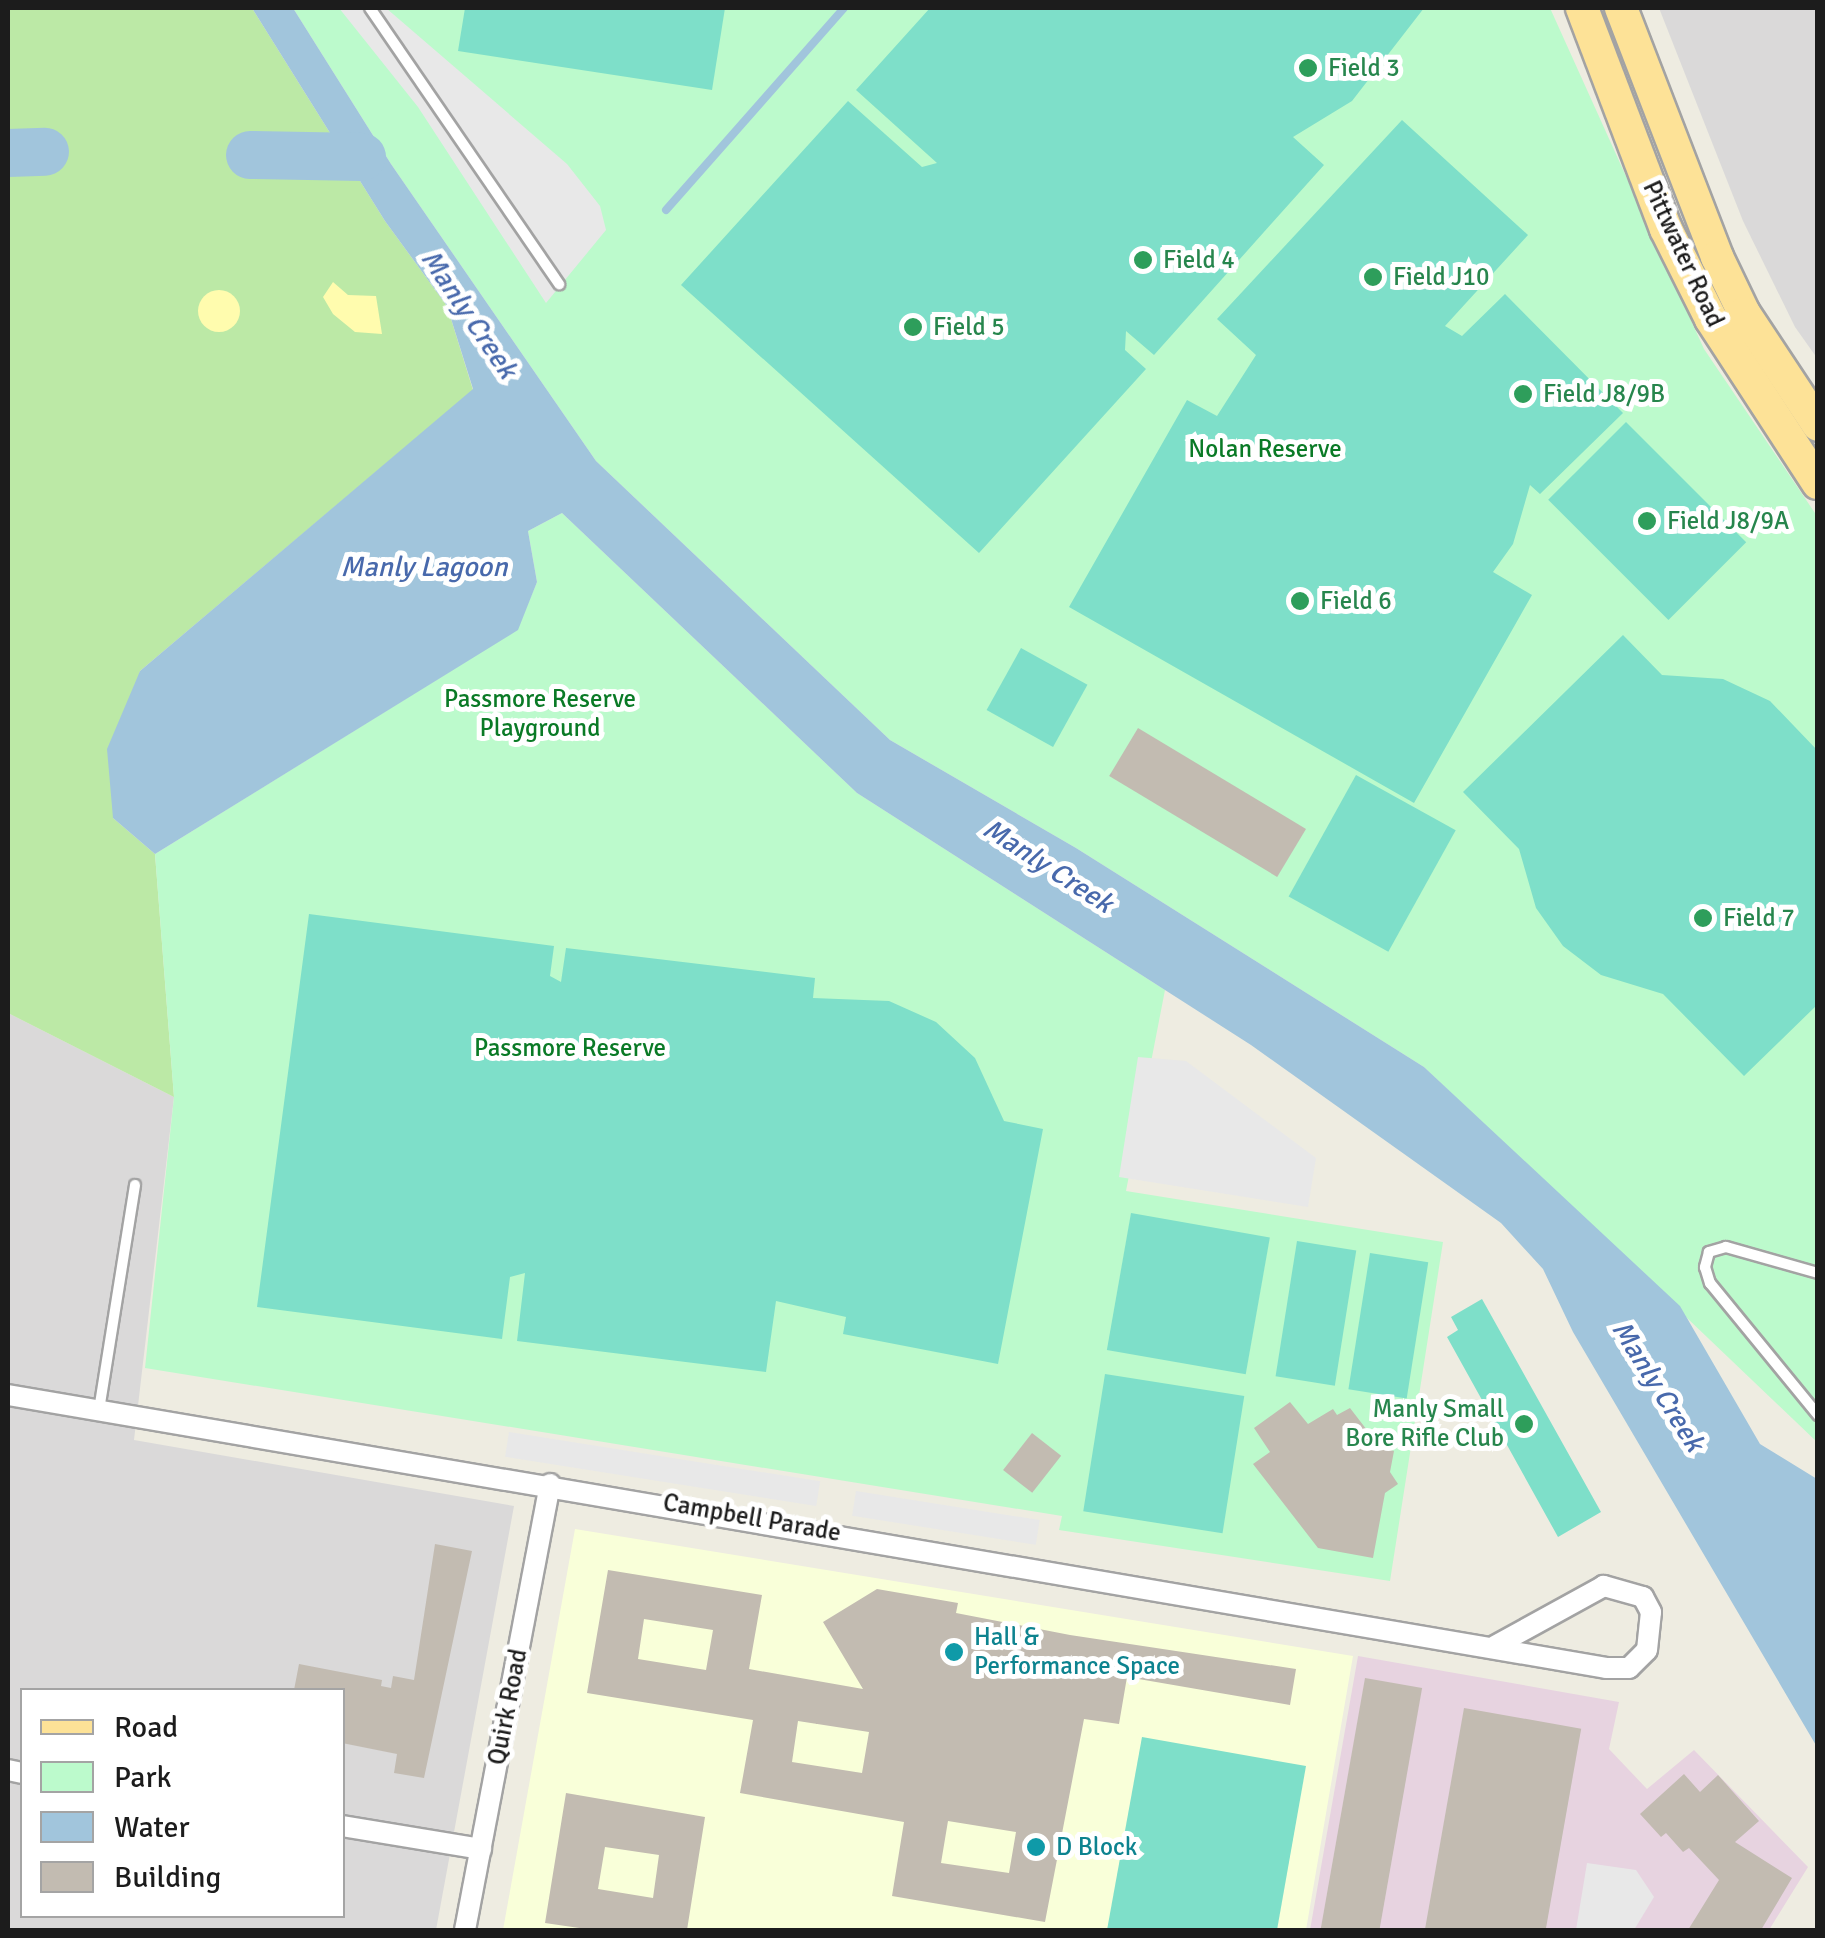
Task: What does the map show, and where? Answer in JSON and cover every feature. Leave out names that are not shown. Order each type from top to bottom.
[{"type":"main road","name":"Pittwater Road","points":[[1582,8],[1666,228],[1711,319],[1811,430]]},
{"type":"main road","name":"Pittwater Road","points":[[1620,8],[1716,257],[1811,430],[1818,483]]},
{"type":"street","name":"Campbell Parade","points":[[8,1395],[550,1484],[1606,1668],[1628,1668],[1638,1659],[1653,1625],[1643,1597],[1624,1589],[1585,1593],[1495,1646]]},
{"type":"street","name":"Quirk Road","points":[[464,1930],[550,1484]]},
{"type":"street","points":[[345,1826],[481,1849]]},
{"type":"lane","points":[[370,8],[559,284]]},
{"type":"lane","points":[[99,1410],[135,1185]]},
{"type":"lane","points":[[1818,1273],[1726,1247],[1709,1252],[1705,1266],[1710,1283],[1818,1415]]},
{"type":"shaded area","points":[[339,8],[386,8],[567,164],[600,206],[606,230],[546,303],[418,107]]},
{"type":"shaded area","points":[[1659,8],[1817,8],[1817,358],[1795,327],[1743,221]]},
{"type":"shaded area","points":[[8,1013],[174,1097],[134,1440],[514,1506],[436,1930],[8,1930]]},
{"type":"shaded area","points":[[1138,1057],[1186,1061],[1316,1158],[1308,1207],[1119,1177]]},
{"type":"shaded area","points":[[509,1432],[820,1481],[816,1506],[505,1457]]},
{"type":"shaded area","points":[[856,1491],[1040,1520],[1036,1545],[852,1516]]},
{"type":"shaded area","points":[[575,1529],[1353,1656],[1306,1930],[503,1930]]},
{"type":"shaded area","points":[[1358,1656],[1619,1702],[1609,1749],[1647,1789],[1694,1750],[1808,1867],[1769,1930],[1310,1930]]},
{"type":"shaded area","points":[[1587,1863],[1636,1870],[1654,1897],[1634,1930],[1576,1930]]},
{"type":"green space","points":[[8,8],[252,8],[385,221],[447,306],[473,390],[140,671],[113,818],[155,854],[174,1097],[8,1013]]},
{"type":"green space","name":"Nolan Reserve","points":[[293,8],[1550,8],[1704,349],[1817,516],[1817,1442],[1424,1067],[1076,848],[890,740],[596,461],[391,164]]},
{"type":"green space","points":[[465,8],[725,8],[712,90],[458,51]]},
{"type":"green space","points":[[930,8],[1424,8],[1352,101],[1293,137],[1324,165],[1154,355],[1126,331],[1125,350],[1146,369],[979,553],[681,285],[848,101],[922,167],[937,163],[856,90]]},
{"type":"green space","points":[[1402,120],[1528,235],[1445,326],[1462,336],[1505,294],[1623,413],[1540,494],[1530,485],[1513,544],[1493,572],[1532,595],[1414,803],[1069,607],[1187,400],[1217,416],[1256,355],[1217,319]]},
{"type":"green space","name":"Field J8/9A","points":[[1626,422],[1746,542],[1668,620],[1548,500]]},
{"type":"green space","name":"Passmore Reserve","points":[[562,513],[857,793],[1165,990],[1126,1191],[1443,1242],[1390,1581],[1059,1530],[1062,1516],[145,1368],[174,1097],[155,854],[517,630],[537,582],[528,531]]},
{"type":"green space","name":"Field 7","points":[[1623,635],[1662,675],[1723,679],[1770,701],[1817,750],[1817,1005],[1744,1076],[1663,994],[1601,975],[1563,946],[1536,908],[1519,849],[1463,792]]},
{"type":"green space","points":[[1021,648],[1087,685],[1053,747],[987,710]]},
{"type":"green space","points":[[1356,775],[1456,830],[1388,952],[1289,897]]},
{"type":"green space","points":[[309,914],[554,946],[550,976],[561,982],[566,948],[815,978],[813,998],[889,1001],[936,1022],[975,1058],[1004,1121],[1043,1129],[998,1364],[843,1334],[846,1317],[776,1301],[766,1372],[517,1341],[525,1273],[510,1277],[502,1339],[257,1307]]},
{"type":"green space","points":[[1131,1213],[1270,1237],[1246,1374],[1107,1350]]},
{"type":"green space","points":[[1297,1241],[1356,1250],[1335,1386],[1276,1376]]},
{"type":"green space","points":[[1370,1253],[1428,1262],[1407,1399],[1348,1389]]},
{"type":"green space","name":"Manly Small Bore Rifle Club","points":[[1482,1299],[1601,1512],[1558,1537],[1447,1337],[1458,1330],[1451,1317]]},
{"type":"green space","points":[[1105,1374],[1244,1396],[1223,1533],[1083,1511]]},
{"type":"green space","points":[[1142,1737],[1306,1766],[1277,1930],[1107,1930]]},
{"type":"sand","points":[[333,282],[348,295],[376,296],[382,334],[355,332],[333,314],[323,297]]},
{"type":"sand","points":[[219,290],[234,296],[240,311],[234,326],[219,332],[204,326],[198,311],[204,296]]},
{"type":"water","name":"Manly Lagoon","points":[[252,8],[293,8],[391,164],[596,461],[890,740],[1076,848],[1424,1067],[1680,1306],[1760,1444],[1817,1479],[1817,1747],[1573,1332],[1543,1269],[1501,1223],[1251,1045],[857,793],[562,513],[528,531],[537,582],[518,630],[155,854],[113,818],[107,749],[140,671],[473,389],[447,306],[385,221]]},
{"type":"building","points":[[1138,728],[1306,829],[1277,877],[1109,776]]},
{"type":"building","points":[[1290,1402],[1308,1424],[1333,1409],[1337,1415],[1350,1408],[1380,1447],[1394,1451],[1390,1472],[1398,1484],[1385,1493],[1373,1558],[1318,1548],[1253,1464],[1270,1452],[1254,1428]]},
{"type":"building","points":[[1032,1433],[1061,1456],[1032,1493],[1003,1470]]},
{"type":"building","points":[[435,1544],[472,1551],[424,1778],[394,1773],[397,1754],[345,1744],[345,1688],[294,1688],[299,1664],[382,1680],[381,1686],[391,1688],[393,1676],[414,1680]]},
{"type":"building","points":[[608,1570],[762,1595],[749,1669],[863,1689],[823,1622],[877,1589],[958,1603],[956,1613],[1070,1635],[1296,1669],[1290,1705],[1127,1677],[1119,1724],[1084,1719],[1045,1922],[892,1896],[904,1822],[740,1793],[753,1720],[587,1693]],"holes":[[[644,1619],[713,1630],[706,1670],[638,1659]],[[798,1721],[869,1732],[862,1773],[792,1762]],[[948,1821],[1016,1832],[1009,1873],[941,1863]]]},
{"type":"building","points":[[1365,1678],[1422,1688],[1379,1930],[1321,1930]]},
{"type":"building","points":[[1464,1708],[1581,1729],[1546,1930],[1425,1930]]},
{"type":"building","points":[[1684,1774],[1700,1792],[1718,1775],[1759,1821],[1735,1842],[1792,1878],[1761,1930],[1688,1930],[1719,1880],[1689,1848],[1683,1852],[1666,1833],[1661,1837],[1640,1814]]},
{"type":"building","points":[[566,1793],[705,1817],[687,1930],[593,1930],[545,1923]],"holes":[[[605,1847],[659,1855],[653,1898],[598,1889]]]},
{"type":"waterway","points":[[666,210],[844,8]]},
{"type":"waterway","name":"Manly Creek","points":[[8,153],[45,152]]},
{"type":"waterway","name":"Manly Creek","points":[[250,155],[362,157]]},
{"type":"place","name":"Field 3","points":[[1308,68]]},
{"type":"place","name":"Field 4","points":[[1143,260]]},
{"type":"place","name":"Field J10","points":[[1373,277]]},
{"type":"place","name":"Field 5","points":[[913,327]]},
{"type":"place","name":"Field J8/9B","points":[[1523,394]]},
{"type":"place","name":"Field J8/9A","points":[[1647,521]]},
{"type":"place","name":"Field 6","points":[[1300,601]]},
{"type":"place","name":"Field 7","points":[[1703,918]]},
{"type":"place","name":"Manly Small Bore Rifle Club","points":[[1524,1424]]},
{"type":"place","name":"Hall & Performance Space","points":[[954,1652]]},
{"type":"place","name":"D Block","points":[[1036,1847]]},
{"type":"park label","name":"Passmore Reserve Playground","points":[[540,714]]}]
